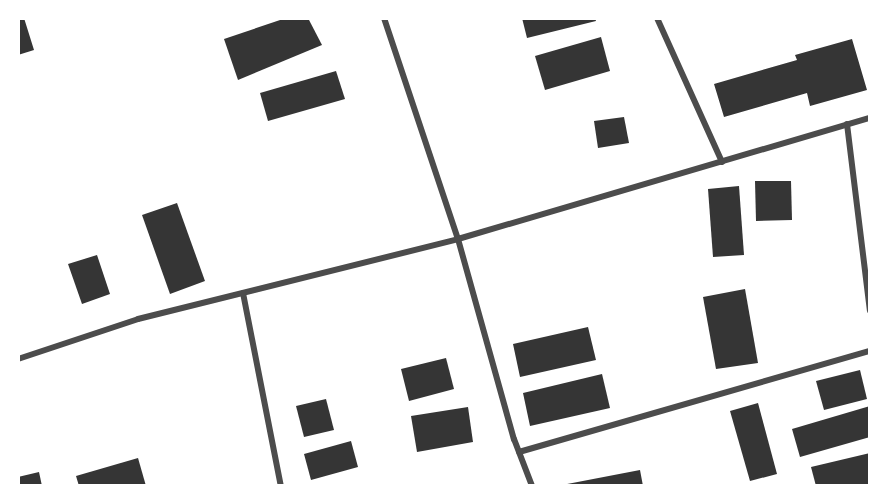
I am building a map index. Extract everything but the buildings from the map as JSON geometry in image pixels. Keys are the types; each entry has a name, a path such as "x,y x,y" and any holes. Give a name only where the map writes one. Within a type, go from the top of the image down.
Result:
{"street":[{"path":"384,18 458,238 519,452 532,486"},
{"path":"657,18 722,162"},
{"path":"18,359 138,319 458,238 870,118"},
{"path":"847,124 870,311"},
{"path":"243,293 281,486"},
{"path":"519,452 870,351"}]}
